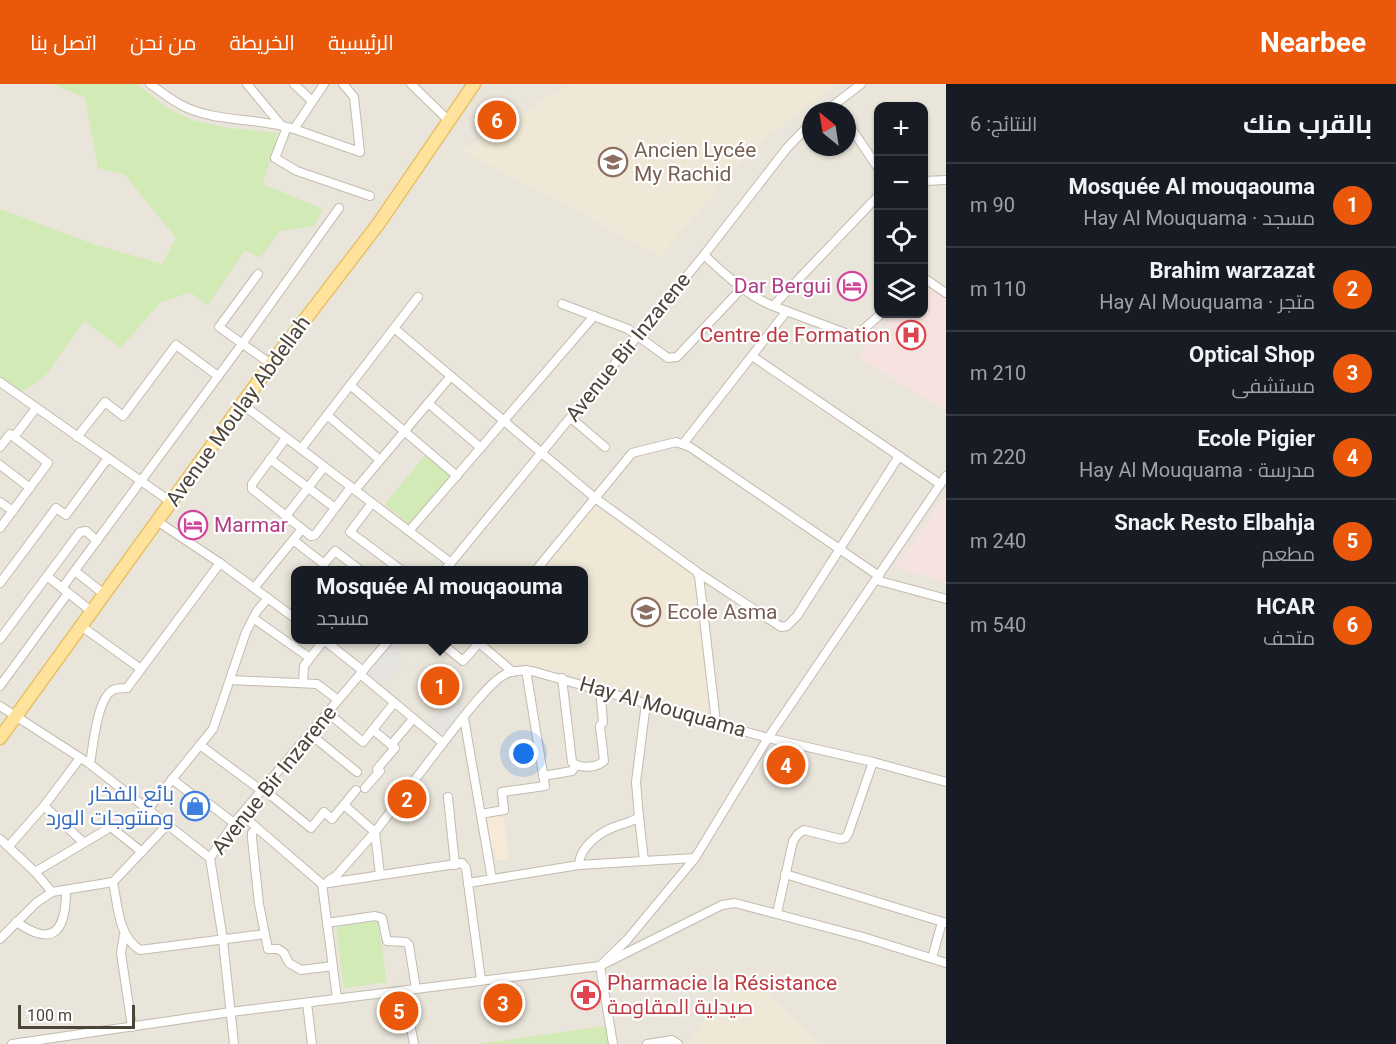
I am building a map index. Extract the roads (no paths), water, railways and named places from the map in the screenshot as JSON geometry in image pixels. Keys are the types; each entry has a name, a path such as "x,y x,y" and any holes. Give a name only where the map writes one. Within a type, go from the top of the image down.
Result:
{"main road":[{"name":"Avenue Moulay Abdellah","path":"0,738 271,364 379,222 471,86"}],"street":[{"path":"150,84 182,106 206,114 287,127 360,152 354,97 343,84"},
{"path":"247,84 287,127"},
{"path":"294,84 312,101"},
{"path":"324,84 312,101 287,127 275,158 297,171 370,196"},
{"path":"411,84 448,120"},
{"path":"842,102 861,84"},
{"name":"Avenue Bir Inzarene","path":"448,566 802,132"},
{"path":"856,135 874,161"},
{"path":"928,182 946,180"},
{"path":"773,306 874,201"},
{"path":"0,686 65,591 75,571 339,208"},
{"path":"704,255 762,302 786,312 848,334 858,334 876,318"},
{"path":"258,274 219,327 271,364"},
{"path":"928,281 946,293"},
{"path":"562,304 628,329 668,358 673,359 742,288"},
{"path":"301,449 418,297"},
{"path":"683,444 786,312"},
{"path":"409,531 594,315"},
{"path":"394,328 595,498 696,571 781,627 787,626 797,616 899,456"},
{"path":"77,437 105,402 123,416 176,345 218,376"},
{"path":"752,356 940,484"},
{"path":"286,438 252,484 252,489 310,536 315,536 335,508 380,460 451,376"},
{"path":"1,385 171,502"},
{"path":"350,385 457,476"},
{"path":"428,403 481,448"},
{"path":"242,404 451,563"},
{"path":"14,437 36,408"},
{"path":"327,415 380,460"},
{"path":"571,418 605,447"},
{"path":"0,447 10,434 48,462 0,528"},
{"path":"539,566 632,453 676,442 683,444 840,549 878,578 946,599"},
{"path":"0,583 56,508 66,515 108,458"},
{"path":"270,459 335,508"},
{"path":"1,467 30,488"},
{"path":"286,516 324,467"},
{"path":"600,966 627,940 695,858 768,738 946,476"},
{"path":"0,502 13,511"},
{"path":"372,503 350,532 396,566"},
{"path":"157,520 220,562 291,615"},
{"path":"254,588 302,529"},
{"path":"0,639 80,531 86,531 97,541"},
{"path":"293,540 324,564 335,551 355,566"},
{"path":"90,764 98,718 106,696 113,690 127,688 220,562"},
{"path":"75,571 104,594"},
{"path":"696,571 699,576 716,722"},
{"path":"47,576 92,611"},
{"path":"148,809 213,729 253,618 268,598"},
{"path":"253,618 310,658"},
{"path":"81,626 141,669"},
{"path":"303,683 303,666 321,644"},
{"path":"329,644 442,743"},
{"name":"Avenue Bir Inzarene","path":"234,1044 223,940 210,858 234,824 384,644"},
{"path":"443,644 463,661 477,644"},
{"path":"482,644 513,672"},
{"path":"481,814 504,810 502,792 545,786 526,670"},
{"name":"Hay Al Mouquama","path":"322,884 336,876 375,832 442,743 493,683 513,672 526,670 562,678 768,738 873,762 946,782"},
{"path":"562,678 572,762 581,767 600,764 604,761 600,726 603,722 600,689"},
{"path":"230,680 317,684 339,700"},
{"path":"328,712 363,742 394,703"},
{"path":"644,861 636,782 646,703"},
{"path":"0,706 90,764 210,858"},
{"path":"391,745 413,718"},
{"path":"464,718 492,879"},
{"path":"200,745 311,828 324,812 332,819 395,748 373,730"},
{"path":"310,734 357,772"},
{"path":"9,846 44,806 80,758"},
{"path":"777,913 792,841 804,831 840,840 845,838 873,762"},
{"path":"543,776 572,771 576,765"},
{"path":"172,779 234,824"},
{"path":"448,797 455,865"},
{"path":"344,805 375,832 380,874"},
{"path":"44,806 83,842"},
{"path":"242,815 322,884 337,998"},
{"path":"579,865 580,855 593,840 616,826 630,823 639,817"},
{"path":"0,939 44,896 52,892 113,882 167,825"},
{"path":"35,872 101,830 112,828 142,852"},
{"path":"257,828 252,833 252,838 259,904 268,949 278,949 284,952 289,963 301,970 333,966"},
{"path":"0,839 35,872 52,892"},
{"path":"468,883 579,865 695,858"},
{"path":"322,884 462,863 466,868 481,980"},
{"path":"785,874 944,922 932,958"},
{"path":"113,882 124,935 121,953 132,1027"},
{"path":"16,922 36,933 53,932 61,926 65,915 66,891"},
{"path":"12,1044 231,1012 600,966 722,905 735,903 777,913 946,963"},
{"path":"327,923 375,916 382,918 387,941 406,942 409,945 416,989"},
{"path":"124,935 132,945 140,950 265,934"},
{"path":"600,966 613,1044"},
{"path":"404,991 414,1044"},
{"path":"307,1003 312,1044"},
{"path":"647,1044 672,1041 678,1044"}],"place":[{"name":"HCAR","path":"497,120"},
{"name":"Ancien Lycée My Rachid","path":"613,162"},
{"name":"Dar Bergui","path":"852,286"},
{"name":"Centre de Formation","path":"911,335"},
{"name":"Marmar","path":"193,525"},
{"name":"Ecole Asma","path":"646,612"},
{"name":"Mosquée Al mouqaouma","path":"440,686"},
{"name":"Ecole Pigier","path":"786,765"},
{"name":"Brahim warzazat","path":"407,799"},
{"name":"بائع الفخار ومنتوجات الورد","path":"195,806"},
{"name":"Pharmacie la Résistance صيدلية المقاومة","path":"586,995"},
{"name":"Optical Shop","path":"503,1003"},
{"name":"Snack Resto Elbahja","path":"399,1011"}]}
